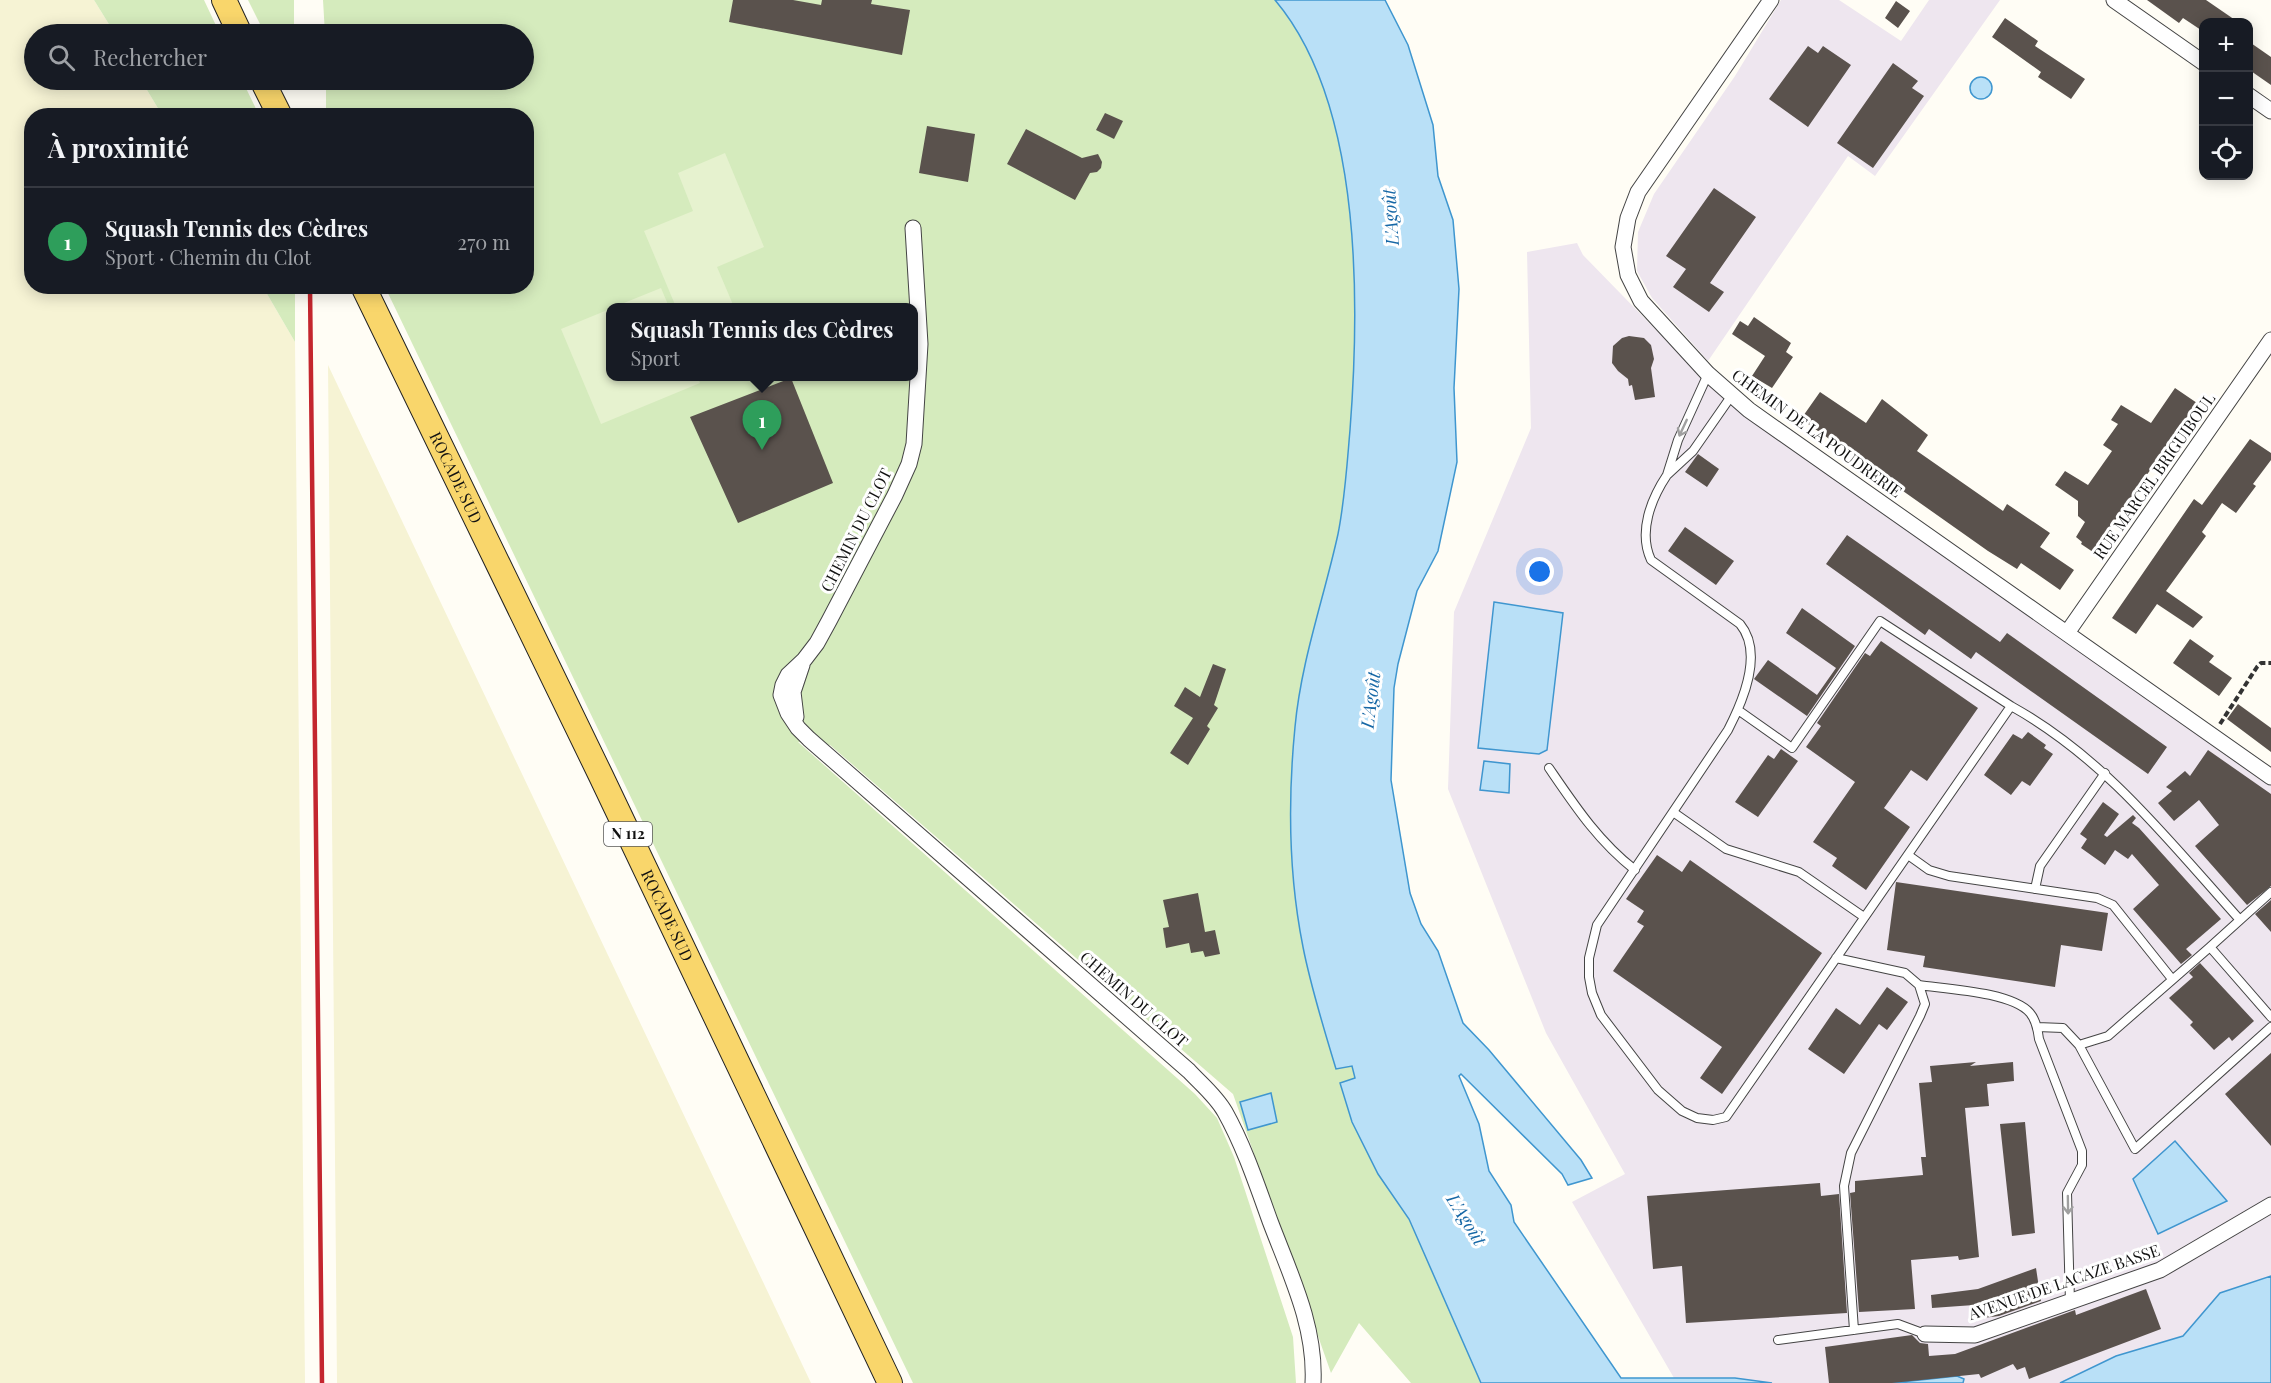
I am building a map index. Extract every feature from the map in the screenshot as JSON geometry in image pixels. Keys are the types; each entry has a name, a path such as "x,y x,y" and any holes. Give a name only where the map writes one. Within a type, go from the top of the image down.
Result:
{"main road":[{"path":"224,0 235,24"},
{"path":"267,90 276,108"},
{"name":"ROCADE SUD","path":"367,294 596,765 890,1383"}],"street":[{"name":"CHEMIN DE LA POUDRERIE","path":"1771,0 1638,192 1623,247 1628,275 1641,301 1708,374 1749,410 2271,777"},
{"path":"2114,0 2199,60"},
{"path":"2253,98 2271,111"},
{"name":"CHEMIN DU CLOT","path":"913,228 918,303"},
{"name":"CHEMIN DU CLOT","path":"918,311 920,344 918,380"},
{"name":"RUE MARCEL BRIGUIBOUL","path":"2067,633 2271,340"},
{"name":"CHEMIN DU CLOT","path":"918,381 915,434 909,464 829,621 804,660 793,692 798,728 1189,1071 1219,1103 1237,1137 1260,1193 1302,1309 1312,1341 1313,1383"},
{"name":"AVENUE DE LACAZE BASSE","path":"1926,1334 1975,1335 2160,1270 2271,1205"}],"lane":[{"path":"1708,374 1678,440 1667,475 1657,491 1645,528 1646,548 1651,560 1740,624 1748,634 1752,650 1748,675 1738,710 1711,757 1597,925 1589,958 1592,993 1601,1015 1658,1090 1682,1111 1696,1118 1713,1120 1726,1117 2011,706"},
{"path":"1667,475 1693,451 1732,395"},
{"path":"1738,710 1792,748 1880,621 2067,743 2105,773 2124,791 2240,920"},
{"path":"1549,768 1577,809 1611,851 1635,870"},
{"path":"2036,889 2040,866 2105,773"},
{"path":"1674,812 1726,849 1799,872 1864,918"},
{"path":"1908,855 1929,870 1950,876 2097,898 2114,905 2172,979"},
{"path":"2079,1045 2108,1036 2271,892"},
{"path":"2210,947 2271,1017"},
{"path":"1836,958 1905,973 1919,985 2005,998 2029,1013 2037,1027 2039,1039 2082,1151 2082,1165 2067,1193 2070,1302"},
{"path":"1854,1330 1844,1186 1851,1153 1920,1016 1924,1004 1919,985"},
{"path":"2037,1027 2063,1028 2079,1045 2135,1149 2271,1027"},
{"path":"1778,1340 1898,1324 1926,1334"}],"path":[{"path":"2212,736 2257,667 2261,663 2271,663"}],"shaded area":[{"path":"0,0 94,0 109,24 24,24 24,90 147,90 158,108 24,108 24,294 267,294 295,342 305,1383 0,1383"},
{"path":"1781,0 1839,0 1901,41 1929,0 2000,0 1875,176 1848,156 1708,361 1652,298 1637,271 1638,232 1654,194 1735,76"},
{"path":"1577,243 1583,255 1699,374 2271,776 2271,1276 2220,1293 2183,1336 2116,1356 2060,1383 1772,1383 1735,1378 1674,1378 1572,1202 1625,1174 1546,1033 1448,789 1454,612 1531,428 1527,252"},
{"path":"328,365 811,1383 337,1383"}],"green space":[{"path":"94,0 204,0 215,24 109,24"},
{"path":"248,0 294,0 294,24 260,24"},
{"path":"323,0 1275,0 1304,43 1325,92 1340,147 1349,205 1354,264 1353,379 1344,494 1333,557 1302,678 1295,727 1291,781 1291,837 1298,920 1310,977 1336,1069 1352,1066 1356,1078 1340,1083 1378,1173 1409,1219 1481,1383 1411,1383 1359,1323 1331,1373 1233,1094 830,745 798,742 1195,1094 1217,1118 1234,1157 1293,1337 1296,1383 913,1383 388,294 534,294 534,108 326,108 326,90 534,90 534,24 324,24"},
{"path":"147,90 247,90 256,108 158,108"},
{"path":"725,153 764,247 717,267 732,303 674,303 644,231 693,211 678,173"},
{"path":"661,288 667,303 624,303"},
{"path":"267,294 295,294 295,342"},
{"path":"606,311 606,381 699,381 700,383 601,424 561,329"}],"water":[{"name":"L'Agoût","path":"1275,0 1385,0 1408,45 1433,125 1438,176 1453,220 1459,289 1454,388 1457,462 1438,551 1417,591 1398,664 1394,688 1391,780 1410,893 1421,924 1438,951 1463,1023 1489,1050 1581,1160 1592,1178 1568,1185 1562,1174 1461,1074 1459,1076 1479,1124 1489,1171 1511,1205 1514,1222 1621,1378 1735,1378 1772,1383 1481,1383 1409,1219 1378,1174 1352,1122 1340,1083 1355,1078 1352,1066 1336,1069 1303,947 1292,865 1291,809 1295,727 1302,678 1338,534 1344,495 1353,379 1354,264 1349,205 1340,147 1325,92 1304,43"},
{"path":"1981,77 1989,80 1992,88 1989,96 1981,99 1973,96 1970,88 1973,80"},
{"path":"1494,602 1563,613 1547,750 1539,754 1478,748"},
{"path":"1484,761 1510,764 1509,793 1480,790"},
{"path":"1271,1093 1277,1122 1248,1130 1240,1102"},
{"path":"2175,1141 2227,1201 2158,1234 2133,1179"},
{"path":"2271,1276 2271,1383 2060,1383 2116,1356 2183,1336 2220,1293"},
{"path":"1957,1376 1964,1379 1963,1383 1892,1383"}],"building":[{"path":"733,0 793,0 821,5 822,0 872,0 871,4 910,10 902,55 729,22"},
{"path":"2147,0 2206,0 2232,18 2199,18 2199,29 2183,18 2179,23"},
{"path":"1896,1 1910,11 1898,28 1885,18"},
{"path":"2005,18 2038,41 2035,46 2085,79 2071,99 2038,77 2041,72 1992,37"},
{"path":"2253,44 2271,57 2271,85 2253,72"},
{"path":"1808,46 1818,53 1823,46 1851,65 1808,127 1769,99"},
{"path":"1893,63 1918,81 1912,88 1924,96 1873,168 1837,143"},
{"path":"1105,113 1123,121 1114,139 1096,130"},
{"path":"927,126 975,134 968,182 919,173"},
{"path":"1026,129 1082,158 1098,154 1102,162 1101,168 1097,172 1090,173 1075,200 1007,164"},
{"path":"1714,188 1756,217 1710,283 1724,292 1709,312 1673,287 1686,269 1666,256"},
{"path":"1754,317 1791,343 1786,352 1793,357 1772,388 1752,376 1765,356 1732,334 1740,321 1748,326"},
{"path":"1629,336 1644,338 1651,345 1654,359 1651,368 1655,397 1635,400 1632,385 1629,386 1628,379 1612,363 1613,346 1622,338"},
{"path":"783,381 792,381 833,483 738,523 690,417"},
{"path":"2175,388 2197,403 2093,552 2081,544 2082,542 2076,537 2085,522 2078,516 2078,501 2055,485 2065,471 2088,485 2112,451 2103,445 2118,424 2111,420 2121,405 2151,423"},
{"path":"1820,392 1866,423 1882,399 1928,435 1917,451 2003,511 2007,504 2050,533 2040,547 2074,570 2060,590 2021,563 2017,569 1988,551 1801,419"},
{"path":"2250,439 2271,453 2271,460 2253,484 2256,486 2236,513 2222,503 2202,532 2206,536 2166,591 2203,617 2193,628 2157,604 2136,634 2112,618 2194,499 2202,505"},
{"path":"1698,454 1719,469 1707,487 1685,472"},
{"path":"1685,527 1734,561 1716,585 1668,551"},
{"path":"1847,535 2000,642 2007,633 2167,747 2148,774 1976,652 1971,659 1929,629 1925,635 1826,564"},
{"path":"1802,608 1855,646 1807,716 1754,679 1768,660 1817,695 1836,668 1786,633"},
{"path":"2190,639 2214,656 2209,662 2232,678 2219,696 2173,663"},
{"path":"1881,641 1978,708 1927,781 1911,770 1884,808 1910,827 1866,890 1832,866 1837,858 1813,842 1855,782 1806,747 1821,726 1817,723 1865,653 1870,656"},
{"path":"1213,664 1226,669 1214,705 1218,708 1207,726 1210,729 1188,765 1170,753 1193,718 1174,706 1185,687 1200,697"},
{"path":"2238,704 2271,728 2271,752 2227,719"},
{"path":"2028,732 2046,745 2044,748 2053,754 2030,786 2022,781 2011,795 1984,775 2013,734 2022,739"},
{"path":"1781,749 1798,761 1758,817 1735,802 1768,755 1774,759"},
{"path":"2208,750 2271,794 2271,886 2247,905 2195,846 2219,825 2199,800 2174,821 2158,803 2172,791 2166,787 2185,771 2190,776"},
{"path":"2103,802 2119,814 2104,835 2107,837 2133,815 2136,818 2132,823 2221,919 2186,949 2192,955 2181,964 2133,909 2159,885 2132,854 2128,859 2115,850 2105,865 2081,848 2087,839 2080,834"},
{"path":"1657,855 1682,872 1690,860 1822,953 1722,1094 1700,1078 1722,1047 1613,971 1644,926 1637,922 1644,911 1626,899"},
{"path":"1896,882 2108,913 2102,951 2061,945 2055,987 1923,967 1925,956 1887,950"},
{"path":"1198,893 1205,932 1215,930 1220,954 1205,957 1203,951 1191,953 1189,943 1166,948 1163,928 1169,927 1163,900"},
{"path":"2271,900 2271,932 2255,914"},
{"path":"2200,963 2254,1021 2232,1041 2229,1037 2214,1050 2190,1025 2193,1022 2169,998 2193,977 2189,973"},
{"path":"1887,987 1908,1002 1887,1030 1879,1024 1844,1074 1808,1049 1836,1008 1860,1025"},
{"path":"2271,1053 2271,1146 2225,1094"},
{"path":"1976,1062 1970,1066 2013,1062 2014,1081 1987,1084 1989,1106 1965,1108 1979,1257 1959,1260 1958,1256 1911,1260 1915,1309 1859,1312 1850,1193 1855,1192 1855,1181 1923,1175 1921,1157 1926,1157 1919,1083 1932,1082 1930,1066"},
{"path":"2025,1122 2035,1233 2012,1236 2000,1124"},
{"path":"1820,1183 1821,1196 1839,1194 1847,1313 1686,1323 1682,1266 1653,1269 1647,1196"},
{"path":"2036,1268 2041,1301 1999,1316 1975,1319 1974,1305 1932,1308 1931,1295 1978,1289"},
{"path":"2146,1289 2161,1329 2029,1379 2025,1367 2017,1370 2013,1364 1981,1378 1979,1374 1892,1383 1829,1383 1825,1347 1912,1335 1920,1343 1928,1344 1929,1356 1955,1354 2075,1310 2076,1315"}],"railway":[{"path":"310,294 322,1383"}],"place":[{"name":"Squash Tennis des Cèdres","path":"762,450"}]}
